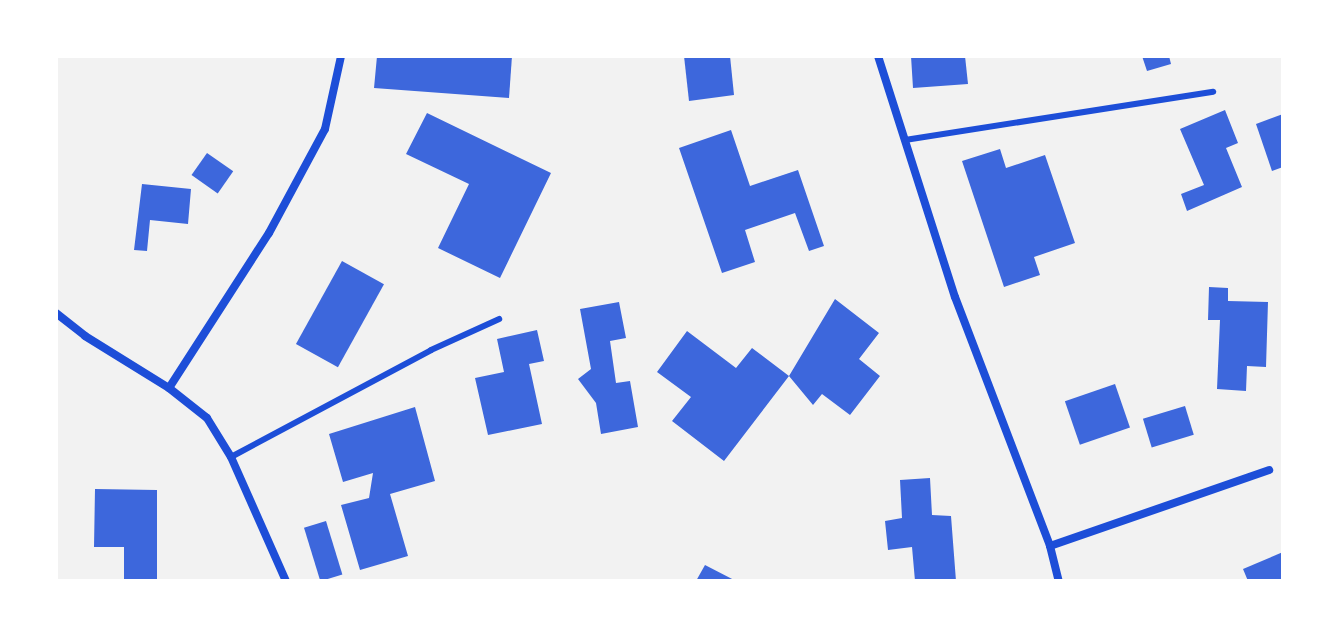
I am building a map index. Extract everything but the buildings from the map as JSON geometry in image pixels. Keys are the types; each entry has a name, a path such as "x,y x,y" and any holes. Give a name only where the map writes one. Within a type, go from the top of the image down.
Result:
{"street":[{"path":"169,388 269,233 325,129 341,56"},
{"path":"878,56 955,297 1050,546 1059,581"},
{"path":"56,313 85,336 169,388 207,418 231,457 286,581"},
{"path":"1050,546 1269,470"}],"lane":[{"path":"905,140 1213,92"},
{"path":"231,457 431,350 499,319"}]}
